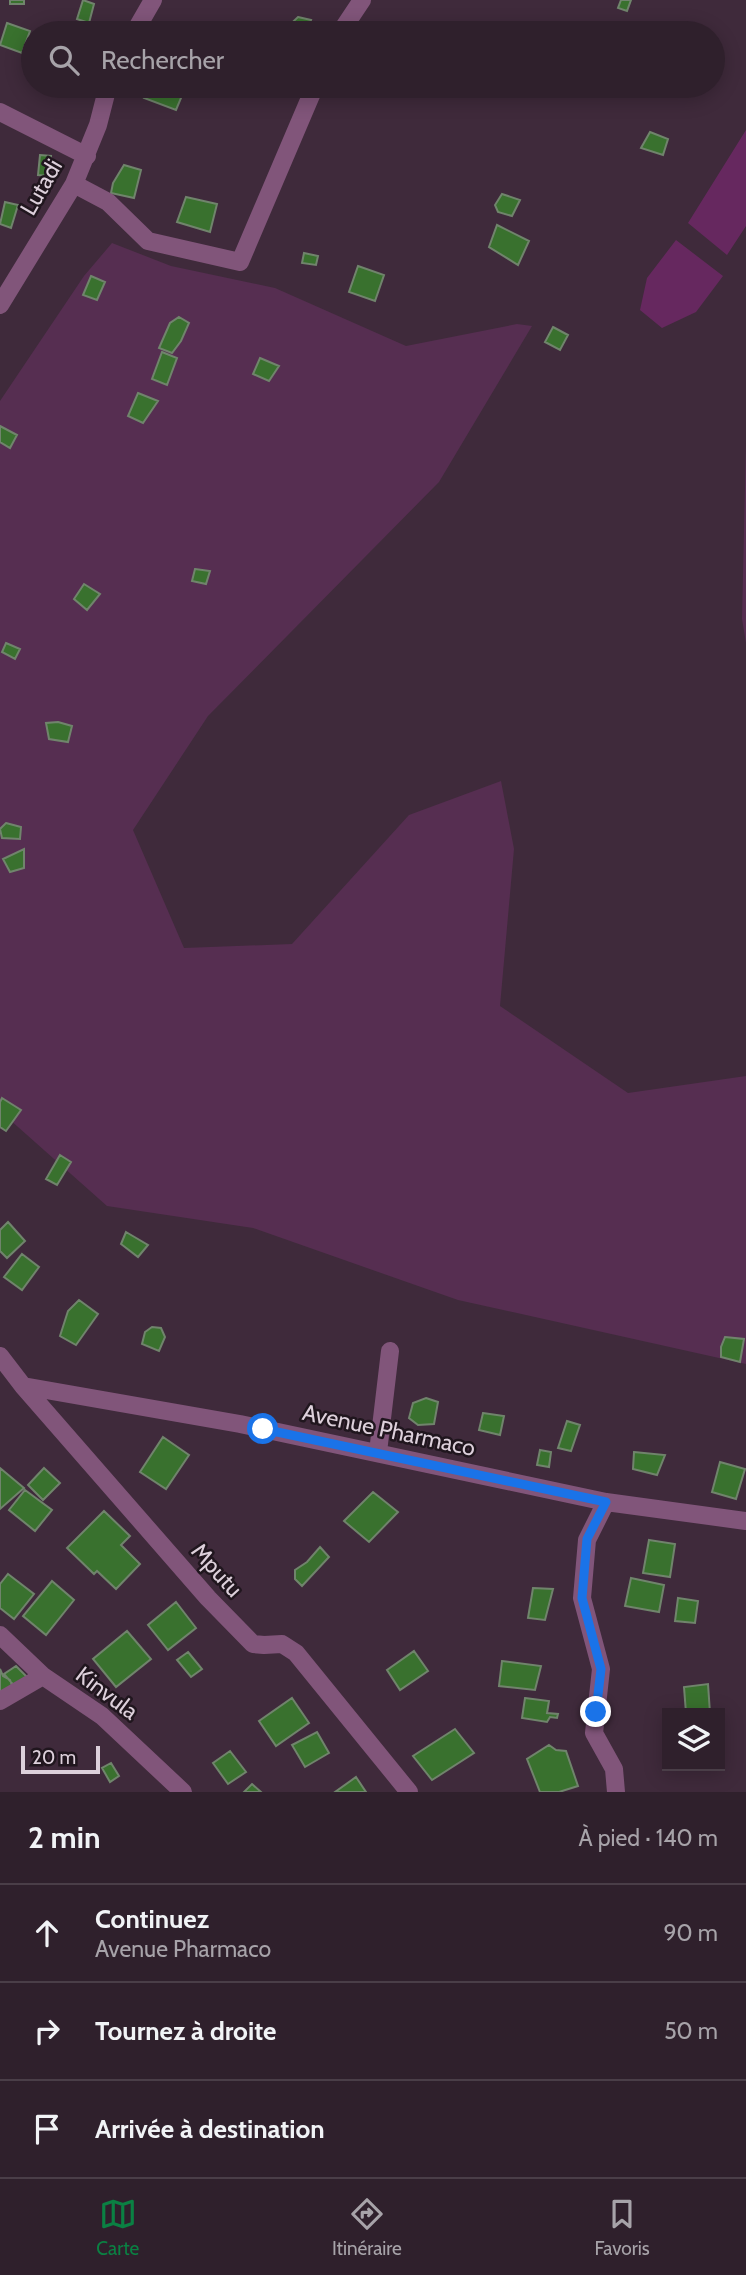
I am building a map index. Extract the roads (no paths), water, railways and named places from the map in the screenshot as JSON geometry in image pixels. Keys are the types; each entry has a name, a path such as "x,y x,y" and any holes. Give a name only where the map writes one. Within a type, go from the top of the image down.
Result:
{"street":[{"path":"141,21 153,0"},
{"path":"348,21 362,0"},
{"name":"Lutadi","path":"0,305 74,184 98,125 105,98"},
{"path":"74,184 107,202 148,241 240,262 310,98"},
{"path":"0,112 86,156"},
{"path":"378,1452 390,1351"},
{"name":"Mputu","path":"0,1356 23,1386 208,1598 248,1640 264,1646 282,1644 296,1653 409,1792"},
{"name":"Avenue Pharmaco","path":"23,1386 240,1424 606,1502 746,1521"},
{"path":"606,1502 587,1539 582,1598 601,1669 594,1732 614,1769 616,1792"},
{"name":"Kinvula","path":"0,1635 43,1676 102,1716 173,1789"},
{"path":"0,1702 43,1676"}]}
